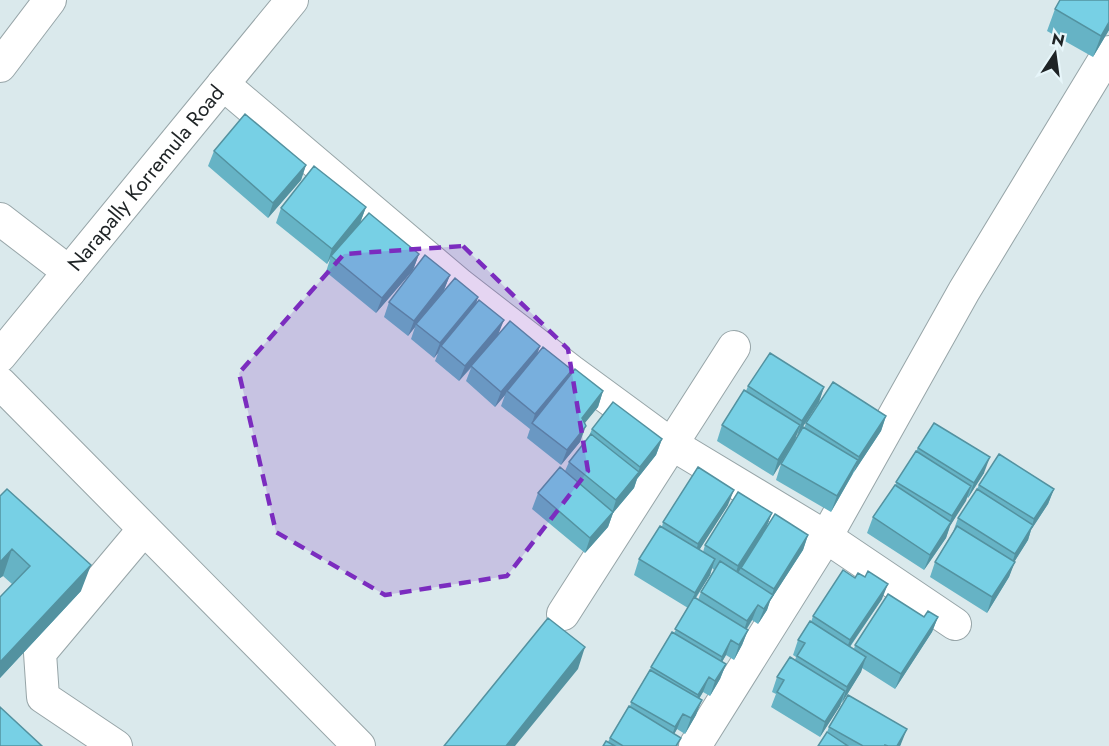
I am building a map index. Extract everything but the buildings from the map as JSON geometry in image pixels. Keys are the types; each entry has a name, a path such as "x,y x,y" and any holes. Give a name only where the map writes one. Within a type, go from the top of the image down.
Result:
{"street":[{"path":"0,66 50,0"},
{"name":"Narapally Korremula Road","path":"0,356 292,0"},
{"path":"695,746 825,537 964,291 1109,52"},
{"path":"223,84 460,285 571,371 673,445 825,537 955,624"},
{"path":"0,219 69,272"},
{"path":"563,614 734,347"},
{"path":"0,383 359,746"},
{"path":"116,746 43,697 40,653 144,529"}],"highlighted area":[{"path":"463,246 568,349 588,471 507,576 385,595 276,532 239,373 344,254"}]}
